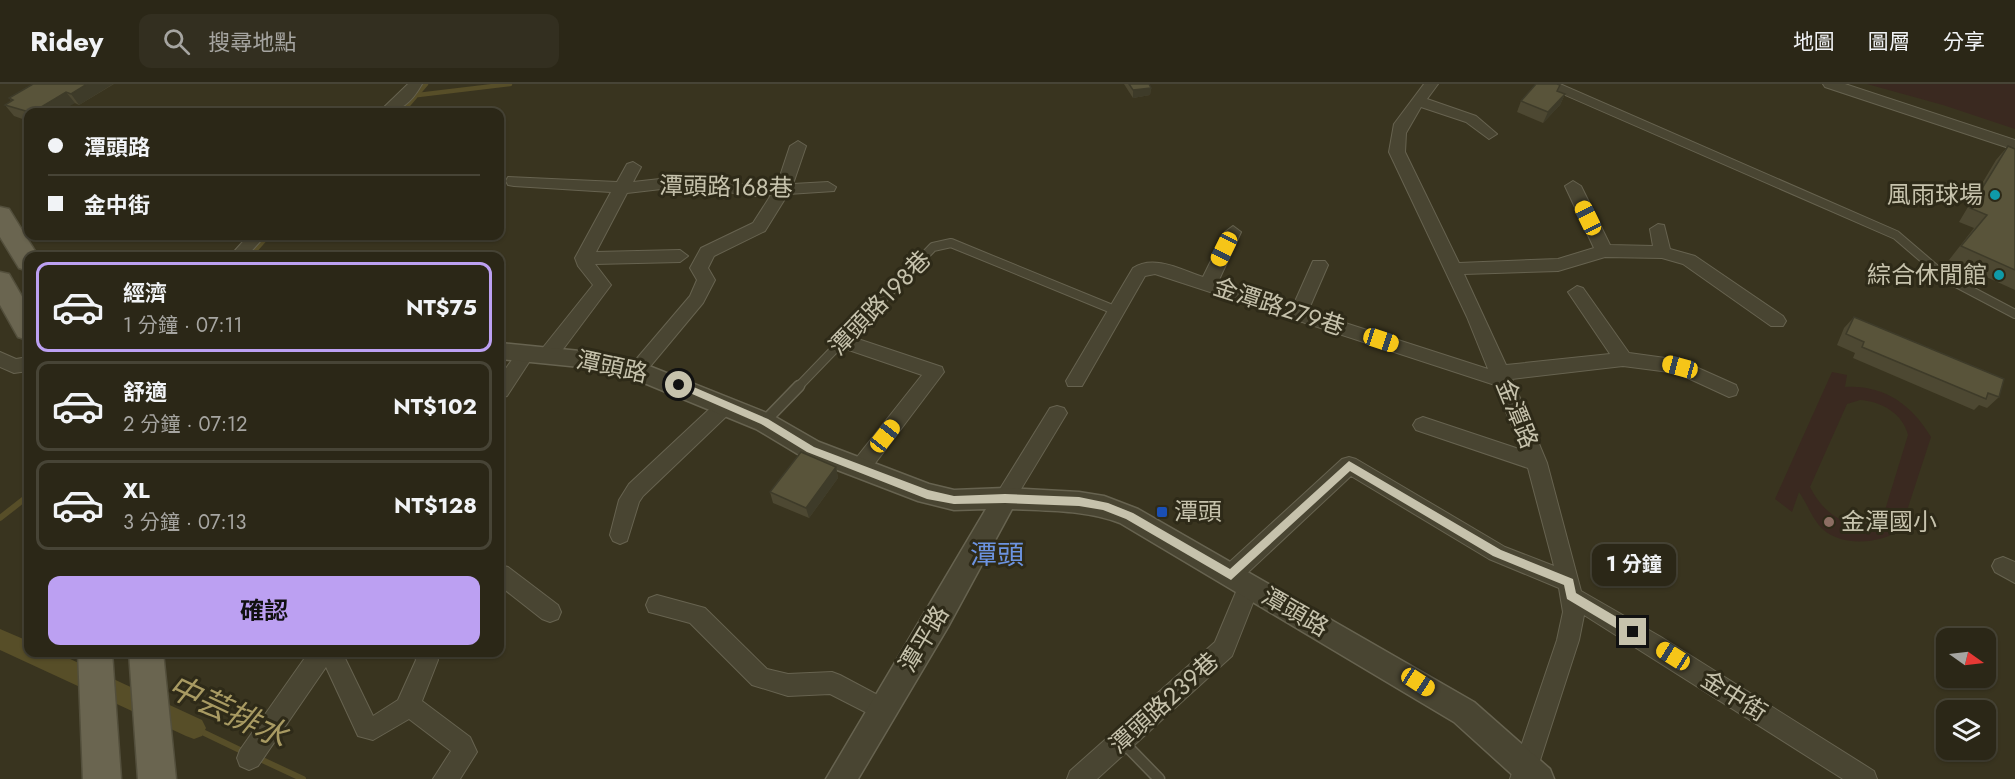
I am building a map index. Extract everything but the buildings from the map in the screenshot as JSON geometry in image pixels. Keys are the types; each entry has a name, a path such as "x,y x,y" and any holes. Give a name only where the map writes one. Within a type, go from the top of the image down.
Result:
{"main road":[{"path":"0,215 24,255"},
{"path":"0,280 24,323"},
{"path":"95,657 102,779"},
{"path":"146,657 157,779"}],"street":[{"path":"391,108 409,94 415,84"},
{"name":"金潭路","path":"1431,84 1398,129 1395,140 1397,152 1502,377 1537,463 1574,612 1529,774"},
{"path":"1830,84 2015,145"},
{"path":"1419,101 1472,119 1489,134"},
{"path":"636,370 697,299 706,280 699,268 707,252 759,227 783,189 798,146"},
{"name":"潭頭路168巷","path":"584,258 624,188 633,167"},
{"name":"潭頭路168巷","path":"514,181 624,188 687,182 755,191 828,187"},
{"path":"1573,186 1604,251"},
{"path":"1658,229 1662,252"},
{"path":"1208,284 1233,232"},
{"path":"242,252 253,240"},
{"path":"1453,269 1558,265 1604,251 1662,252 1689,260 1777,321"},
{"path":"504,387 602,285 584,262 584,258 680,256"},
{"path":"1298,314 1319,265"},
{"name":"金潭路279巷","path":"1117,311 1139,272 1145,268 1156,268 1502,377"},
{"path":"1577,292 1623,359"},
{"path":"1075,381 1117,311"},
{"path":"843,340 934,372 860,468"},
{"name":"潭頭路","path":"504,351 537,354 636,370 764,422 810,449 927,494 954,500 1005,498 1079,502 1104,506 1129,516 1418,682 1464,712 1529,774"},
{"path":"0,359 14,366 24,365"},
{"path":"1502,377 1623,359 1680,367 1729,390"},
{"path":"620,535 629,500 636,490 726,405"},
{"path":"1005,498 1056,413"},
{"path":"1423,425 1537,463"},
{"name":"金中街","path":"1240,580 1349,465 1497,553 1570,589 1865,779"},
{"name":"潭平路","path":"841,779 881,709 938,618 1005,498"},
{"path":"504,578 550,612"},
{"name":"潭頭路239巷","path":"1080,779 1224,649 1240,580"},
{"path":"657,605 697,615 760,678 788,685 832,683 881,709"},
{"path":"249,758 320,657"},
{"path":"332,657 366,728 373,729 410,706"},
{"path":"410,706 410,698 427,660 426,657"},
{"path":"410,706 462,745 465,752 445,779"}],"lane":[{"path":"1550,84 1896,235 1945,277 2015,314"},
{"name":"潭頭路198巷","path":"764,422 933,247 951,243 1117,311"},
{"path":"1122,741 1159,779"}],"shaded area":[{"path":"1867,84 2015,84 2015,129 1943,105"},
{"path":"1832,372 1847,375 1845,387 1872,389 1895,399 1915,415 1931,437 1901,529 1882,538 1858,542 1836,537 1826,532 1818,524 1799,492 1792,512 1775,499","holes":["1860,400 1883,406 1896,415 1908,435 1882,520 1870,523 1849,523 1830,513 1810,487 1847,404"]}],"waterway":[{"path":"405,108 426,84"},
{"path":"418,95 510,84"},
{"path":"254,252 264,240"},
{"path":"0,518 24,499"},
{"name":"中芸排水","path":"0,639 24,650"},
{"name":"中芸排水","path":"41,657 194,728"},
{"name":"中芸排水","path":"194,728 244,752"},
{"name":"中芸排水","path":"258,758 303,779"}],"place":[{"name":"風雨球場","path":"1995,195"},
{"name":"綜合休閒館","path":"1999,275"},
{"name":"潭頭","path":"1162,512"},
{"name":"金潭國小","path":"1829,522"}],"district":[{"name":"潭頭","path":"997,555"}],"route":[{"path":"679,385 764,422 810,449 927,494 954,500 1005,498 1079,502 1104,506 1129,516 1231,575 1349,465 1497,553 1569,582 1571,596 1633,632"}]}
